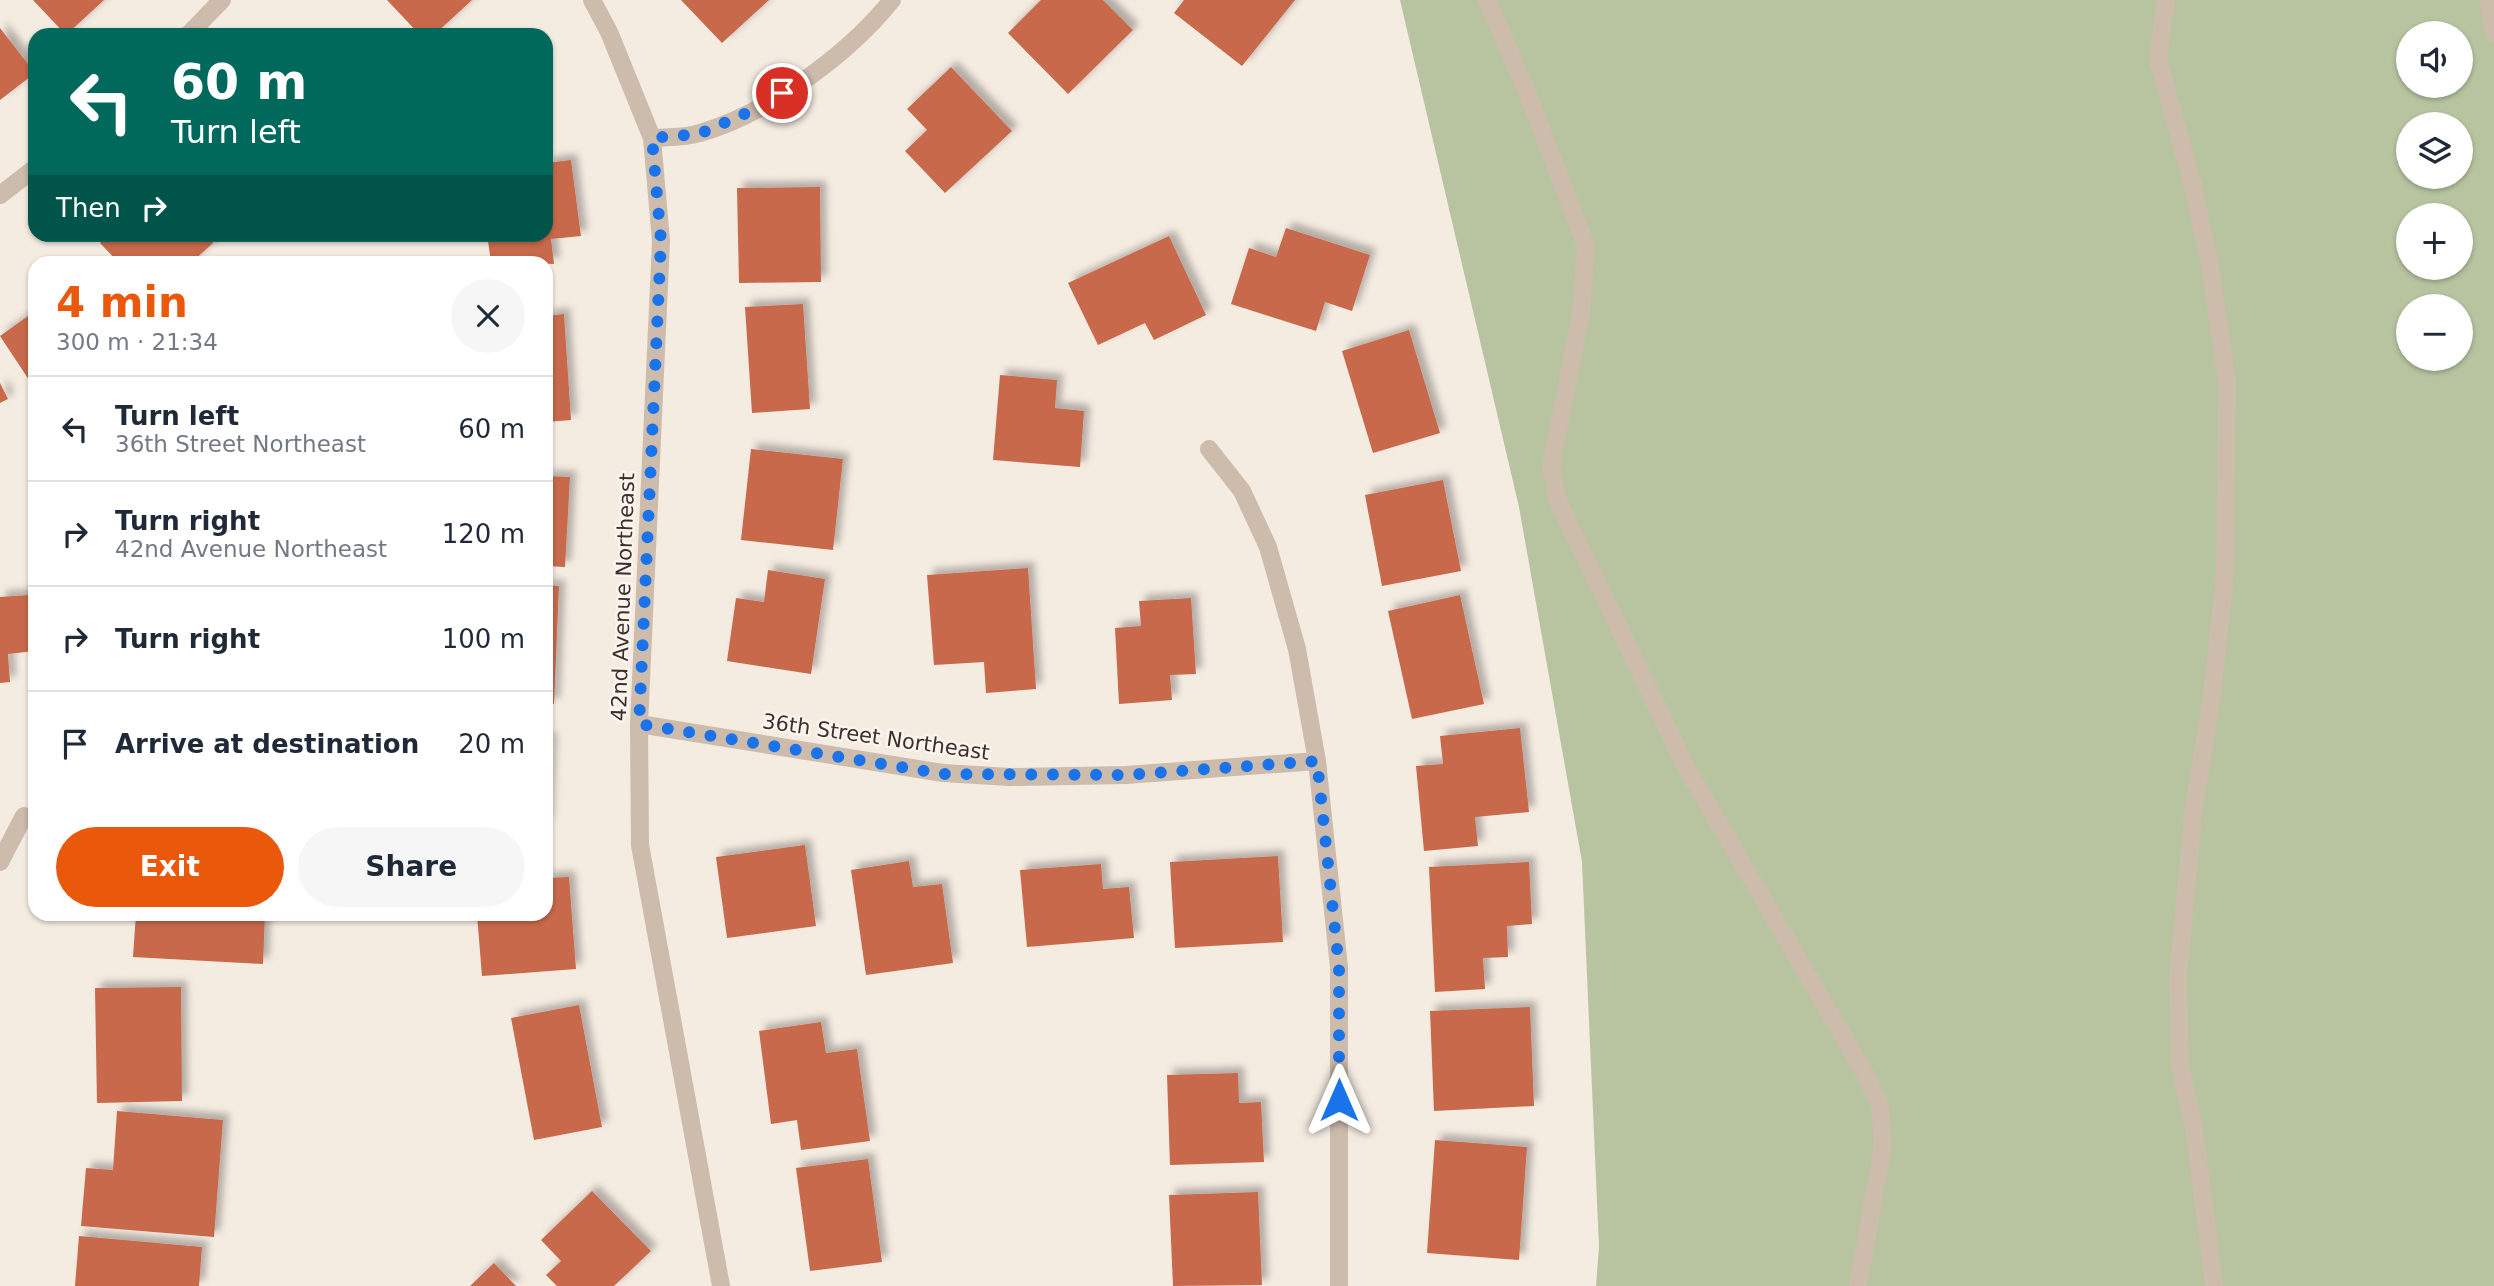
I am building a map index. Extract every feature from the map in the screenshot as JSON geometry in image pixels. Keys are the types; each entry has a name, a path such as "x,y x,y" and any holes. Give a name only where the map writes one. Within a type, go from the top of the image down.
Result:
{"street":[{"path":"195,28 222,0"},
{"name":"42nd Avenue Northeast","path":"592,0 609,32 652,138 661,241 639,724 640,845 721,1286"},
{"path":"652,138 699,134 758,108 815,72 892,0"},
{"path":"1487,0 1527,92 1586,246 1581,313 1551,466 1557,499 1686,767 1863,1070 1880,1105 1884,1145 1858,1286"},
{"path":"2166,0 2158,58 2194,190 2210,266 2227,381 2229,465 2225,576 2212,695 2193,814 2178,977 2180,1066 2194,1128 2214,1286"},
{"path":"2488,0 2494,33"},
{"path":"0,195 28,173"},
{"path":"1209,449 1241,491 1268,547 1297,649 1317,761 1339,967 1339,1286"},
{"name":"36th Street Northeast","path":"639,724 943,774 1126,775 1317,761"},
{"path":"0,862 24,816"}],"green space":[{"path":"1400,0 2494,0 2494,1286 1596,1286 1599,1247 1582,862 1519,507"}],"building":[{"path":"33,0 104,0 74,28 59,28"},
{"path":"387,0 472,0 442,28 413,28"},
{"path":"681,0 769,0 722,43"},
{"path":"1041,0 1103,0 1133,30 1068,94 1008,33"},
{"path":"1184,0 1295,0 1242,66 1174,13"},
{"path":"0,28 28,64 28,78 0,100"},
{"path":"951,67 1012,131 945,193 905,151 927,130 907,109"},
{"path":"571,160 581,236 553,239 553,162"},
{"path":"820,187 821,282 739,283 737,188"},
{"path":"1286,228 1370,255 1352,311 1325,302 1316,331 1231,304 1249,248 1276,257"},
{"path":"1169,236 1206,315 1154,340 1145,323 1098,345 1068,283"},
{"path":"488,242 551,242 554,264 553,256 490,256"},
{"path":"100,243 213,243 199,256 112,256"},
{"path":"803,304 810,409 752,413 745,307"},
{"path":"564,314 571,420 553,421 553,315"},
{"path":"28,316 28,378 0,336"},
{"path":"1409,330 1440,433 1373,453 1342,351"},
{"path":"1000,375 1057,380 1055,408 1084,411 1080,467 993,460"},
{"path":"0,383 8,399 0,403"},
{"path":"751,449 843,459 833,550 741,540"},
{"path":"553,476 570,477 565,567 553,566"},
{"path":"1443,480 1461,571 1382,586 1365,495"},
{"path":"1028,568 1036,689 986,693 984,662 934,665 927,575"},
{"path":"768,570 825,579 811,674 727,661 736,598 764,602"},
{"path":"553,586 559,586 553,704"},
{"path":"28,595 28,652 8,654 10,682 0,683 0,597"},
{"path":"1460,595 1484,704 1412,719 1388,611"},
{"path":"1191,598 1196,674 1170,675 1172,700 1119,704 1115,628 1141,626 1139,601"},
{"path":"1520,728 1529,812 1475,817 1478,846 1424,851 1416,766 1443,764 1440,736"},
{"path":"805,845 816,926 727,938 716,857"},
{"path":"1278,856 1283,942 1175,948 1170,862"},
{"path":"909,861 913,887 942,884 953,963 866,975 851,870"},
{"path":"1529,862 1532,924 1507,926 1508,957 1483,958 1485,989 1435,992 1429,867"},
{"path":"1101,864 1103,889 1129,887 1134,938 1027,947 1020,870"},
{"path":"569,877 576,969 482,976 478,921 553,921 553,878"},
{"path":"136,921 265,921 263,964 133,957"},
{"path":"181,987 182,1101 97,1103 95,988"},
{"path":"579,1005 602,1127 534,1140 511,1018"},
{"path":"1530,1007 1534,1106 1434,1111 1430,1011"},
{"path":"821,1022 826,1053 857,1049 870,1141 801,1150 797,1120 771,1124 759,1031"},
{"path":"1238,1073 1239,1103 1261,1102 1264,1162 1170,1165 1167,1075"},
{"path":"117,1111 223,1120 214,1237 81,1226 86,1168 113,1170"},
{"path":"1435,1140 1527,1147 1519,1260 1427,1253"},
{"path":"868,1159 882,1262 810,1271 796,1168"},
{"path":"592,1191 651,1251 614,1286 557,1286 546,1275 561,1261 541,1240"},
{"path":"1258,1192 1262,1285 1173,1286 1169,1195"},
{"path":"79,1236 202,1247 199,1286 75,1286"},
{"path":"494,1263 516,1286 470,1286"}],"route":[{"path":"782,93 758,108 699,134 652,138 661,241 639,724 676,733 943,774 1010,777 1126,775 1317,761 1330,861 1339,967 1339,1100"}]}
